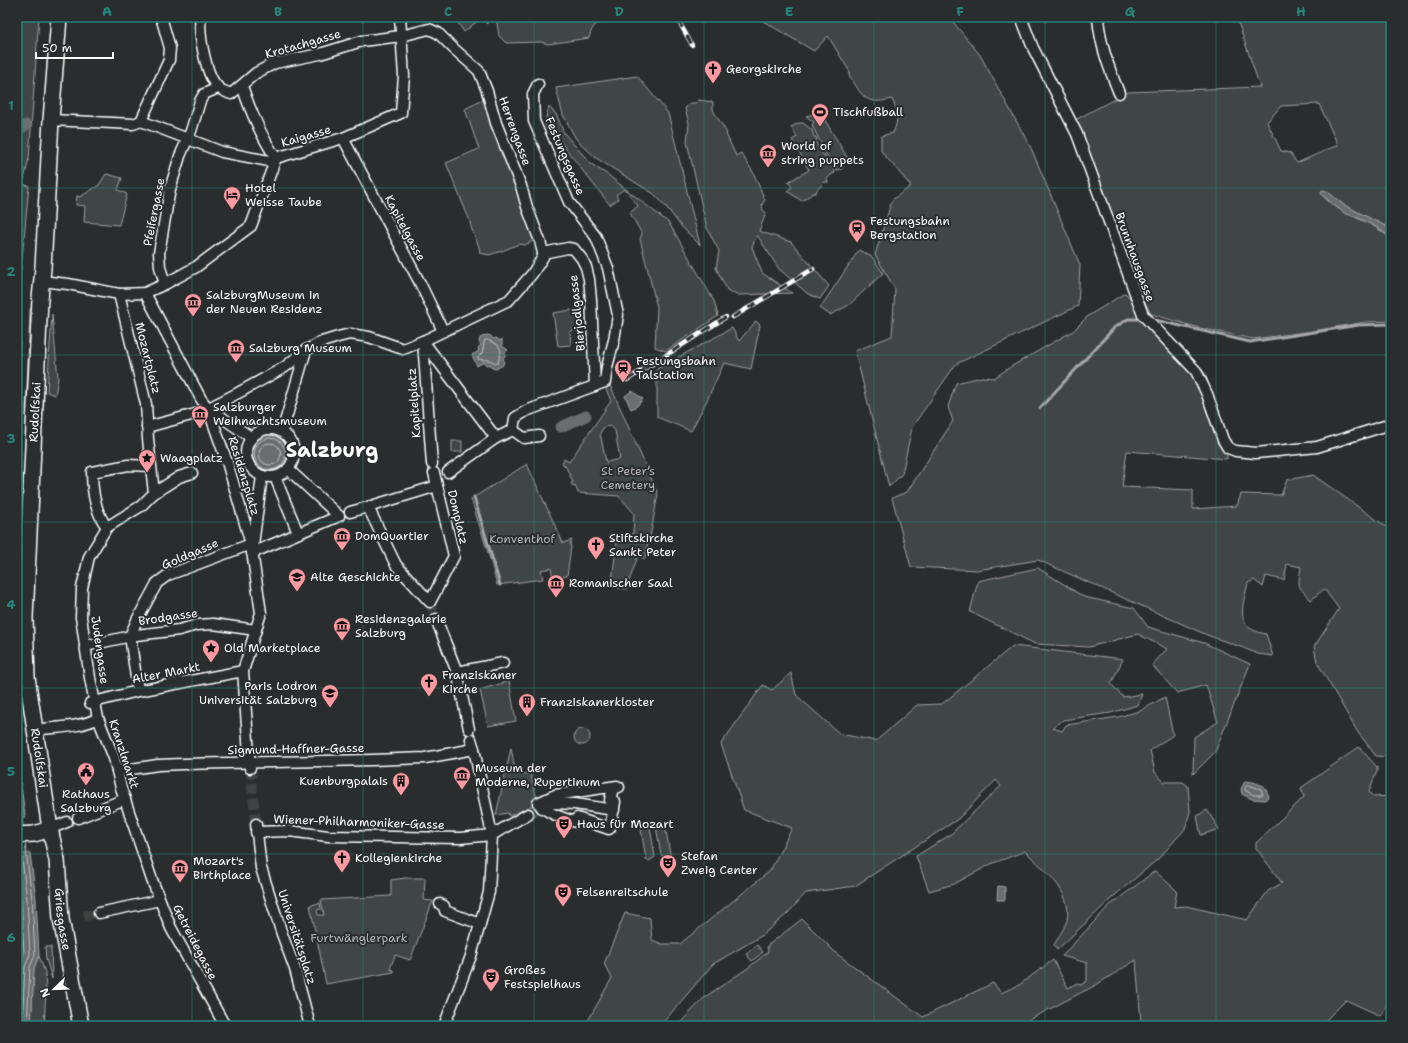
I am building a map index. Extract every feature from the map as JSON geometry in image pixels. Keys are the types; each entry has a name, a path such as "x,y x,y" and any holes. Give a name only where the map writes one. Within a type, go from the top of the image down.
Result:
{"main road":[{"name":"Rudolfskai","path":"50,829 27,677 25,618 41,281 59,17"},
{"path":"17,835 34,834 50,829"},
{"name":"Griesgasse","path":"50,829 56,853 61,919 81,1026"}],"street":[{"path":"141,121 169,60 170,48 161,17"},
{"path":"201,17 200,24 203,56 218,88 231,94 242,86 250,108 275,160"},
{"name":"Kaigasse","path":"162,285 196,267 251,226 275,160 343,138 401,113 404,76 400,17"},
{"name":"Brunnhausgasse","path":"1021,17 1033,48 1077,134 1143,315 1196,371 1207,394 1223,440 1228,448 1236,451 1256,453 1317,447 1391,424"},
{"path":"1098,17 1100,38 1104,56 1119,93"},
{"name":"Herrengasse","path":"401,36 429,29 438,32 453,48 479,71 487,91 496,123 521,186 526,207 540,241 543,253"},
{"name":"Krotachgasse","path":"242,86 256,73 275,64 320,54 362,41 401,36"},
{"name":"Festungsgasse","path":"513,430 515,418 526,411 605,382 618,315 608,268 596,237 569,202 534,121 533,94 538,84"},
{"name":"Pfeifergasse","path":"162,285 160,253 170,189 200,101 204,94 218,88"},
{"path":"51,120 133,124 141,121 187,140 222,152 275,160"},
{"name":"Kapitelgasse","path":"343,138 420,283 443,331"},
{"name":"Bierjodlgasse","path":"543,253 568,248 574,250 582,259 586,267 591,300 595,386"},
{"path":"147,428 195,414 208,408 285,367 306,350 322,342 350,334 369,337 403,349 423,341 509,300 541,262 543,253"},
{"path":"41,281 68,284 119,294 145,293 162,285"},
{"name":"Mozartplatz","path":"145,293 201,400"},
{"name":"Mozartplatz","path":"119,294 146,404 150,466"},
{"path":"423,341 496,438"},
{"name":"Kapitelplatz","path":"423,341 437,474"},
{"path":"298,533 275,477 282,475 288,469 294,458 292,443 282,432 306,350"},
{"name":"Residenzplatz","path":"201,400 208,408 252,438"},
{"name":"Residenzplatz","path":"208,408 227,462 252,549 261,612 256,630"},
{"name":"Residenzplatz","path":"275,477 262,476 256,473 248,462 247,449 252,438 260,432 267,429 282,432"},
{"path":"437,474 496,438 513,430 524,438 539,436"},
{"path":"107,527 100,518 92,488 92,472 128,465 150,466 154,493 179,477 192,473"},
{"path":"252,549 298,533 339,516 288,469"},
{"name":"Domplatz","path":"350,512 368,507 437,474 454,556 430,602 396,565 368,507"},
{"name":"Residenzplatz","path":"252,549 262,476"},
{"name":"Judengasse","path":"92,702 81,617 82,588 89,557 107,527 141,506 154,493"},
{"name":"Goldgasse","path":"130,636 157,584 168,575 252,549"},
{"path":"436,619 457,672 492,834 489,892 471,956 444,1026"},
{"name":"Brodgasse","path":"85,646 130,636 179,630 197,625 213,624 256,630"},
{"path":"249,765 242,672 256,630"},
{"path":"130,636 138,691"},
{"path":"457,672 503,663"},
{"name":"Alter Markt","path":"92,702 138,691 242,672"},
{"path":"43,728 77,725 93,721 98,718 92,702"},
{"name":"Kranzlmarkt","path":"98,718 114,758 125,799"},
{"name":"Sigmund-Haffner-Gasse","path":"117,771 158,765 249,765 425,758 471,739"},
{"path":"617,786 619,787 613,788 610,800 615,802 614,810 609,830 577,818 576,822 543,810 538,803 555,795 617,786"},
{"path":"78,818 125,799"},
{"name":"Getreidegasse","path":"125,799 160,900 174,935 225,1026"},
{"path":"542,808 554,803 582,805 614,810"},
{"path":"492,834 528,814"},
{"path":"50,829 67,822"},
{"name":"Wiener-Philharmoniker-Gasse","path":"256,828 328,836 460,838 492,834"},
{"name":"Universitätsplatz","path":"256,828 261,868 295,969 310,1026"},
{"path":"98,913 160,900"},
{"path":"440,904 444,906 445,911 480,924"}],"green space":[{"path":"21,17 39,17 29,158 23,184 29,186 19,289 20,340 17,427 17,81"},
{"path":"454,17 487,17 487,24 481,18 464,32"},
{"path":"496,17 612,17 604,23 595,25 589,38 548,44 541,42 506,43 499,36"},
{"path":"762,17 949,17 980,55 1031,148 1080,265 1078,306 956,364 912,427 902,474 889,487 855,351 892,336 895,289 875,255 892,200 911,186 881,151 881,136 893,133 895,128 897,120 896,108 892,99 875,101 865,98 861,94 849,75 850,72 828,36 814,51 763,21"},
{"path":"1215,17 1391,17 1391,229 1344,205 1335,198 1321,194 1326,200 1338,208 1372,225 1391,238 1391,321 1365,322 1253,339 1200,328 1151,314 1135,284 1075,120 1128,92 1260,87 1237,19","holes":["1319,104 1338,145 1297,163 1290,153 1281,151 1267,122 1281,106"]},
{"path":"637,76 668,113 700,245 680,225 654,194 596,158 576,139 563,115 556,88"},
{"path":"486,98 537,239 525,245 519,244 489,255 480,253 470,221 446,163 479,149 465,109"},
{"path":"698,100 713,102 714,112 727,133 726,134 736,156 741,153 753,172 765,200 762,207 766,213 759,231 791,242 829,286 820,299 808,294 779,269 757,235 752,247 762,273 792,293 739,295 727,290 716,268 719,251 707,228 687,142 689,123 685,108 691,103 697,103"},
{"path":"549,107 556,114 564,133 591,164 608,175 669,223 714,301 718,316 666,351 655,347 657,307 640,239 642,234 630,213 638,206 624,189 616,195 618,199 610,205 560,141 546,129 546,117"},
{"path":"818,113 823,117 847,157 847,164 842,158 836,158 831,161 826,154 812,125 814,122 806,116"},
{"path":"799,123 803,123 812,130 814,137 816,137 817,140 815,141 823,155 825,155 825,158 830,166 840,160 844,164 842,169 833,169 835,173 827,179 828,182 825,182 816,191 816,193 813,193 802,201 787,191 792,187 788,182 809,170 792,140 797,137 791,127"},
{"path":"106,174 122,178 118,190 127,194 119,225 84,222 85,206 76,205 77,196 80,197 99,185"},
{"path":"859,250 872,257 883,273 849,305 830,315 820,308"},
{"path":"1125,293 1205,373 1226,436 1227,459 1127,451 1122,487 1193,490 1193,509 1237,506 1241,494 1281,495 1287,480 1313,475 1391,530 1391,757 1376,756 1357,731 1317,662 1314,647 1339,609 1324,589 1311,600 1300,588 1299,582 1301,567 1287,564 1284,580 1266,576 1263,587 1254,580 1248,583 1243,609 1244,621 1247,626 1253,630 1266,634 1273,656 1258,654 1207,635 1038,560 977,570 911,567 892,498 907,492 953,421 948,407 956,383 982,377 994,378 1073,331 1088,316"},
{"path":"33,306 29,410 27,413 30,309"},
{"path":"578,309 578,330 570,331 571,345 558,346 553,313"},
{"path":"52,314 58,378 55,395 47,392"},
{"path":"756,321 760,325 751,369 724,363 691,431 657,417 657,369 732,328 739,341"},
{"name":"St Peter’s Cemetery","path":"610,385 658,494 645,559 638,556 627,585 627,589 611,587 618,534 631,536 633,533 634,513 619,496 578,493 575,485 573,486 571,483 573,482 566,467 562,463 564,459 569,462 611,401 605,387","holes":["610,426 615,430 620,459 606,462 600,433 604,427"]},
{"path":"452,441 462,441 462,452 452,452"},
{"name":"Konventhof","path":"527,464 563,543 572,540 570,544 571,547 567,576 553,578 551,568 541,570 543,579 497,585 471,499"},
{"path":"1038,568 1084,597 1134,608 1148,627 1204,643 1250,664 1215,752 1193,774 1194,737 1218,722 1206,685 1177,693 1152,665 1167,649 1138,634 1089,647 1035,644 970,612 978,581"},
{"path":"1013,646 1123,659 1111,684 1123,697 1142,694 1138,705 1110,713 1063,720 1053,728 1062,731 1066,725 1118,717 1140,711 1165,697 1173,735 1150,750 1155,772 1164,782 1183,782 1188,786 1190,812 1185,829 1158,859 1114,896 1057,950 1054,945 1067,920 1068,909 1066,900 1055,881 1025,851 991,864 954,884 929,891 916,856 950,835 1001,786 996,780 958,819 855,886 806,893 787,914 761,936 713,964 660,1026 585,1026 612,978 604,964 625,913 650,918 652,940 662,944 680,944 770,871 792,828 744,810 721,744 763,685 772,690 791,673 796,695 840,734 876,741 917,705 942,704"},
{"path":"509,681 516,721 488,726 480,690"},
{"path":"582,729 588,731 590,737 588,743 582,745 576,743 574,737 576,731"},
{"path":"1359,747 1377,767 1377,771 1369,792 1373,797 1391,796 1391,997 1381,1016 1346,1000 1320,1026 1143,1026 1141,1022 1136,960 1096,985 1017,1026 677,1026 705,997 748,968 768,952 767,946 802,919 837,954 923,1017 993,983 1001,993 1019,985 1053,960 1068,988 1077,983 1081,985 1087,981 1087,963 1062,956 1109,906 1155,871 1177,891 1174,907 1186,906 1247,920 1268,891 1282,883 1256,848 1256,843 1304,797 1301,788"},
{"path":"511,748 516,775 530,773 538,803 509,816 508,813 496,815"},
{"path":"1207,810 1219,829 1201,835 1197,816"},
{"path":"663,823 665,825 670,854 664,857 661,855 656,826"},
{"path":"647,825 650,827 655,857 649,861 646,859 641,829 643,826"},
{"name":"Furtwänglerpark","path":"425,878 424,900 433,901 410,960 395,955 390,969 394,972 326,984 310,905 320,903 321,909 317,910 318,915 324,915 321,900 391,896 391,880"},
{"path":"757,945 763,952 752,961 746,954"},
{"path":"45,947 51,947 52,979 46,959"},
{"path":"39,956 45,972 46,991 44,1026 31,1026 34,967"}],"water":[{"path":"17,17 21,17 17,81"},
{"path":"1322,190 1327,191 1344,205 1391,229 1391,238 1378,228 1361,219 1344,213 1321,194"},
{"path":"487,335 491,336 493,339 497,338 499,341 502,339 502,346 508,350 505,352 505,356 503,358 503,365 496,369 492,368 490,364 486,365 484,362 477,366 472,355 479,351 478,348 481,345 479,342 480,338"},
{"path":"632,391 643,399 637,406 631,409 625,396"},
{"path":"270,434 278,436 284,440 288,446 290,454 288,462 284,468 278,472 270,474 262,472 256,468 252,462 250,454 252,446 256,440 262,436"},
{"path":"193,666 197,668 199,674 196,677 187,677 185,671 188,667"},
{"path":"17,755 36,899 39,956 34,968 31,1026 17,1026"},
{"path":"1245,781 1264,786 1269,796 1265,800 1252,799 1242,794 1241,789"},
{"path":"998,886 1005,887 1005,900 997,900"}],"pier":[{"path":"17,818 27,818 33,852 17,853"}],"waterway":[{"path":"17,131 26,125"},
{"path":"1040,408 1115,327 1128,319 1143,319"},
{"path":"1151,319 1250,342 1359,325 1391,324"},
{"path":"561,427 586,416"},
{"path":"474,497 500,585"}],"tunnel":[{"path":"430,602 436,619"},
{"path":"250,768 256,824"},
{"path":"528,814 542,808"},
{"path":"84,916 99,913"}],"railway":[{"path":"678,20 692,45"},
{"path":"733,317 813,269"},
{"path":"627,380 726,317"}],"place":[{"name":"Georgskirche","path":"713,84"},
{"name":"Tischfußball","path":"820,127"},
{"name":"World of string puppets","path":"768,168"},
{"name":"Hotel Weisse Taube","path":"232,210"},
{"name":"Festungsbahn Bergstation","path":"857,243"},
{"name":"SalzburgMuseum in der Neuen Residenz","path":"193,317"},
{"name":"Salzburg Museum","path":"236,363"},
{"name":"Festungsbahn Talstation","path":"623,383"},
{"name":"Salzburger Weihnachtsmuseum","path":"200,429"},
{"name":"Waagplatz","path":"147,473"},
{"name":"DomQuartier","path":"342,551"},
{"name":"Stiftskirche Sankt Peter","path":"596,560"},
{"name":"Alte Geschichte","path":"297,592"},
{"name":"Romanischer Saal","path":"556,598"},
{"name":"Residenzgalerie Salzburg","path":"342,641"},
{"name":"Old Marketplace","path":"211,663"},
{"name":"Franziskaner Kirche","path":"429,697"},
{"name":"Paris Lodron Universität Salzburg","path":"330,708"},
{"name":"Franziskanerkloster","path":"527,717"},
{"name":"Rathaus Salzburg","path":"86,786"},
{"name":"Museum der Moderne, Rupertinum","path":"462,790"},
{"name":"Kuenburgpalais","path":"401,796"},
{"name":"Haus für Mozart","path":"564,839"},
{"name":"Kollegienkirche","path":"342,873"},
{"name":"Stefan Zweig Center","path":"668,878"},
{"name":"Mozart's Birthplace","path":"180,883"},
{"name":"Felsenreitschule","path":"563,907"},
{"name":"Großes Festspielhaus","path":"491,992"}],"district":[{"name":"Salzburg","path":"332,450"}]}
